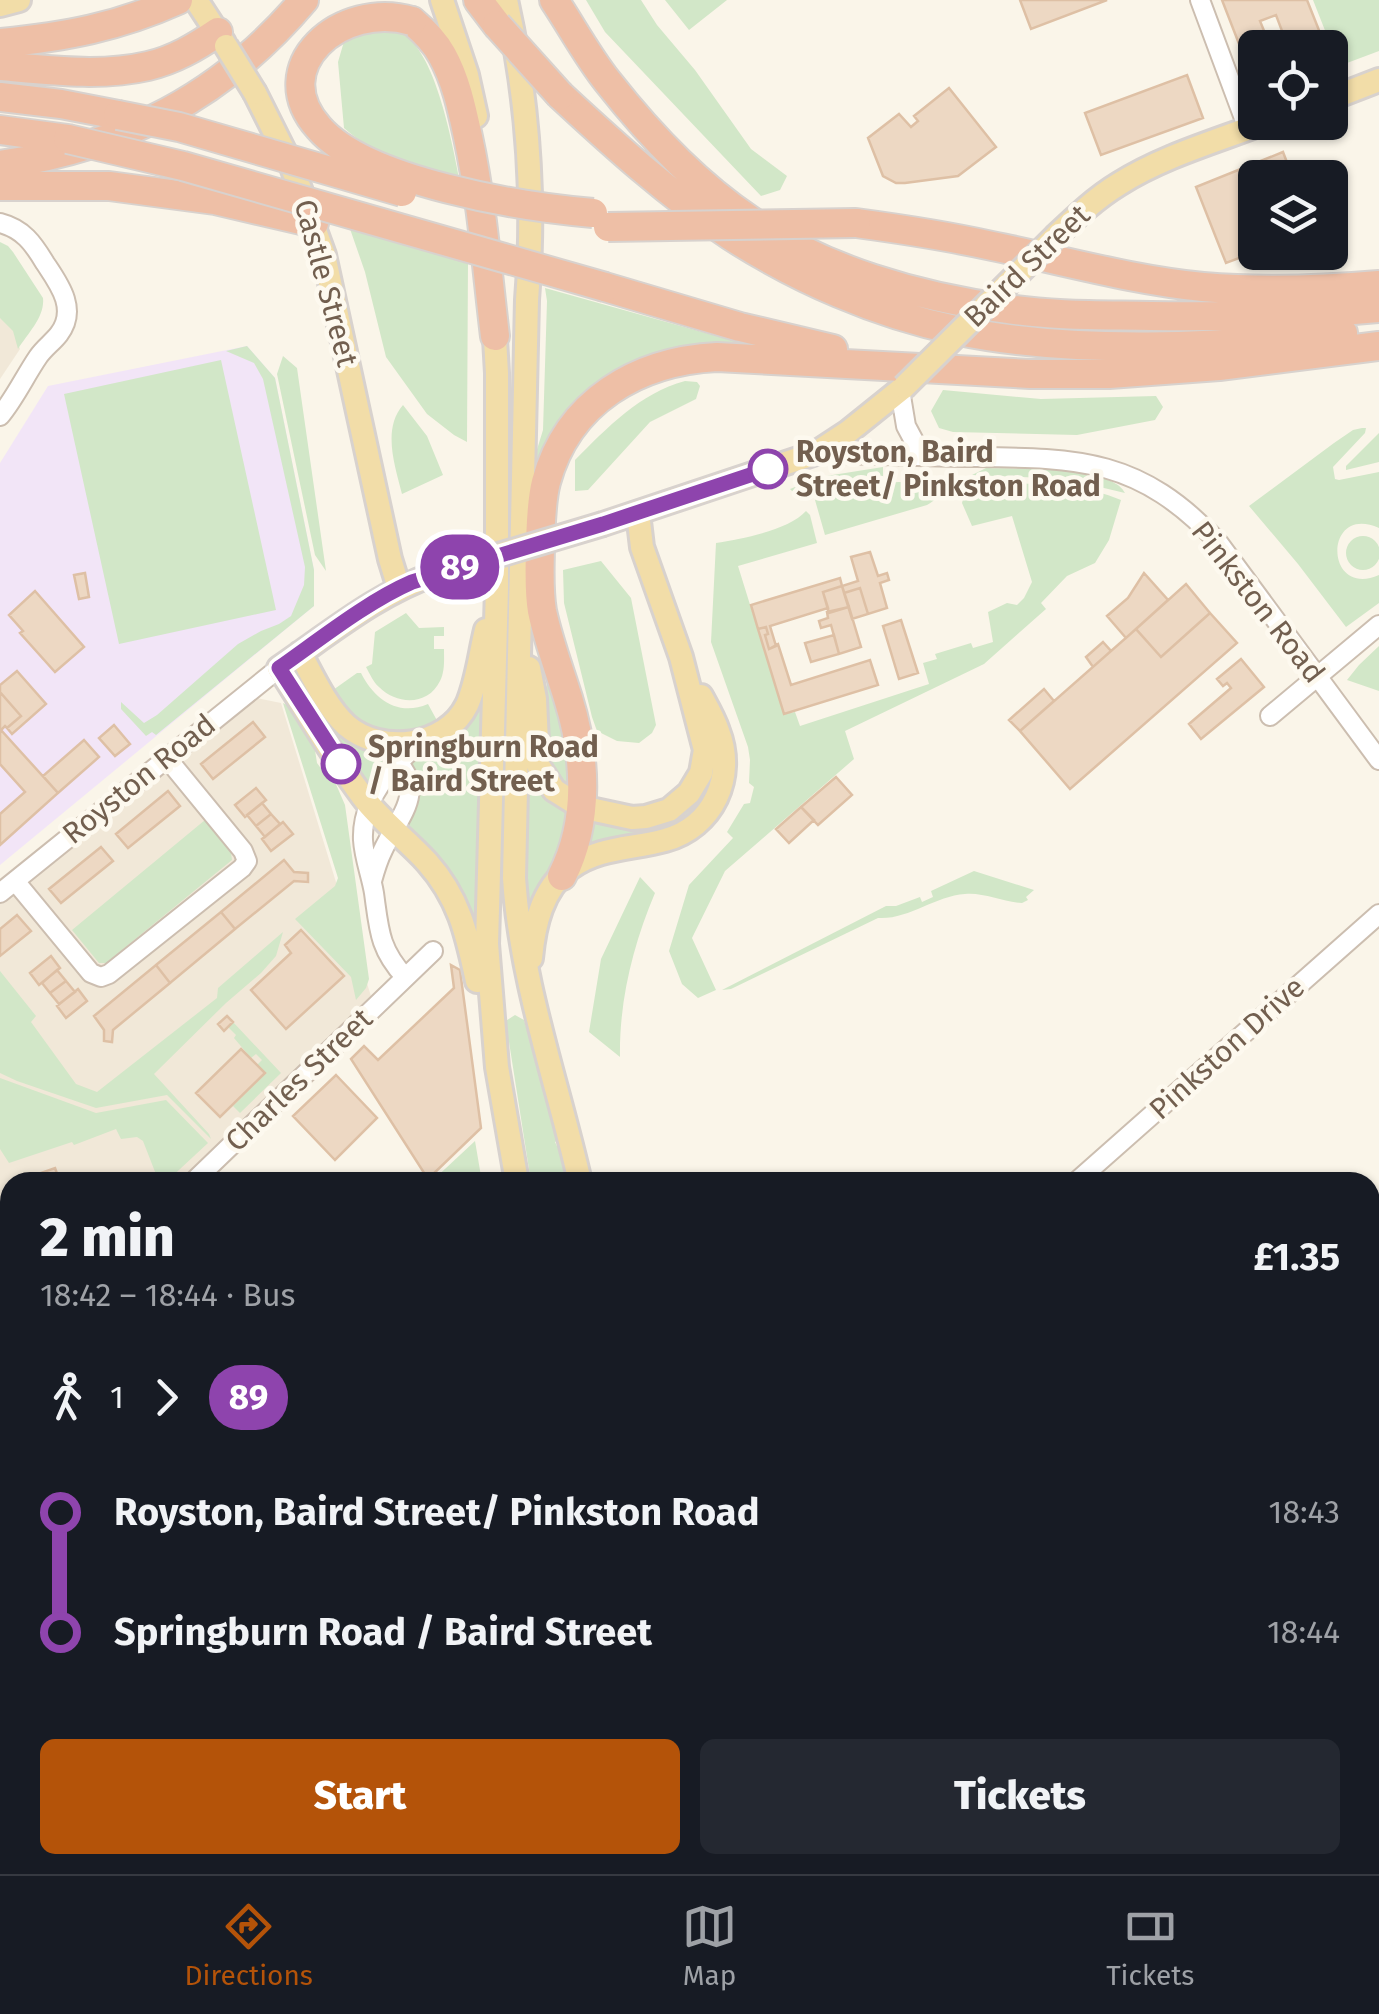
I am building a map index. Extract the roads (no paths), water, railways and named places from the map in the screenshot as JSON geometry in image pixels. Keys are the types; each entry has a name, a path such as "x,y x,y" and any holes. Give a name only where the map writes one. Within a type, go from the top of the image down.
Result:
{"highway":[{"path":"0,43 102,28 178,0"},
{"path":"0,165 82,148 132,130 180,106 251,55 304,0"},
{"path":"478,0 502,12 560,95 679,198 732,236 798,274 873,306 953,330 998,338 1104,345 1246,342 1379,328"},
{"path":"554,0 607,80 649,131 722,199 794,246 846,268 953,300 1046,313 1242,316 1379,308"},
{"path":"495,336 476,182 460,103 439,50 412,21 386,9 366,8 339,16 324,28 304,59 301,82 304,104 317,127 336,143 361,158 417,179 509,204 602,220"},
{"path":"0,66 132,69 177,56 212,24"},
{"path":"0,97 61,104 179,128 438,203 516,219 602,220 740,213 856,223 942,236 1116,273 1199,286 1293,290 1379,285"},
{"path":"0,130 68,139 184,166 727,323 820,346 978,372"},
{"path":"0,186 109,186 214,200 314,223"},
{"path":"562,876 589,800 576,724 545,623 539,585 541,516 547,479 562,442 601,397 657,366 692,358 749,357 978,372 1109,374 1166,372 1379,346"}],"main road":[{"path":"0,5 19,0"},
{"path":"442,0 467,75 480,138 489,204 498,372 497,588 487,944 497,1067"},
{"path":"502,12 522,88 532,246 514,878 522,955 577,1172"},
{"name":"Castle Street","path":"212,24 255,94 292,167 314,223 334,294 399,588"},
{"path":"1348,91 1379,80"},
{"name":"Baird Street","path":"279,668 399,588 816,453 902,388 1058,234 1120,182 1155,164 1238,133"},
{"path":"521,631 535,698 538,765 554,790 632,818 658,815 689,794 701,773 705,750 681,658 642,547 638,512"},
{"path":"300,654 334,710 353,730 394,743 426,739 445,730 466,708 497,588"},
{"path":"538,1022 531,977 536,923 544,901 562,876 601,853 662,842 688,831 699,824 714,804 724,777 723,746 681,658"},
{"path":"279,668 370,806 430,865 463,921 497,1067 515,1172"}],"street":[{"path":"1200,0 1238,84"},
{"path":"0,223 30,240 59,285 68,312 62,330 40,355 0,416"},
{"path":"902,388 906,426 922,456"},
{"name":"Pinkston Road","path":"816,453 1071,460 1116,471 1151,488 1191,514 1218,542 1379,760"},
{"path":"1270,716 1379,624"},
{"name":"Royston Road","path":"7,887 279,668"},
{"path":"353,730 398,761 409,781 405,811 382,850 372,881"},
{"path":"405,977 382,945 363,842 364,824 383,779 426,739"},
{"path":"7,887 91,974 101,978 242,868 247,861 244,851 166,757"},
{"name":"Pinkston Drive","path":"1087,1172 1379,914"},
{"name":"Charles Street","path":"202,1172 433,951"}],"place":[{"name":"Royston, Baird Street/ Pinkston Road","path":"768,469"},
{"name":"Springburn Road / Baird Street","path":"341,764"}]}
